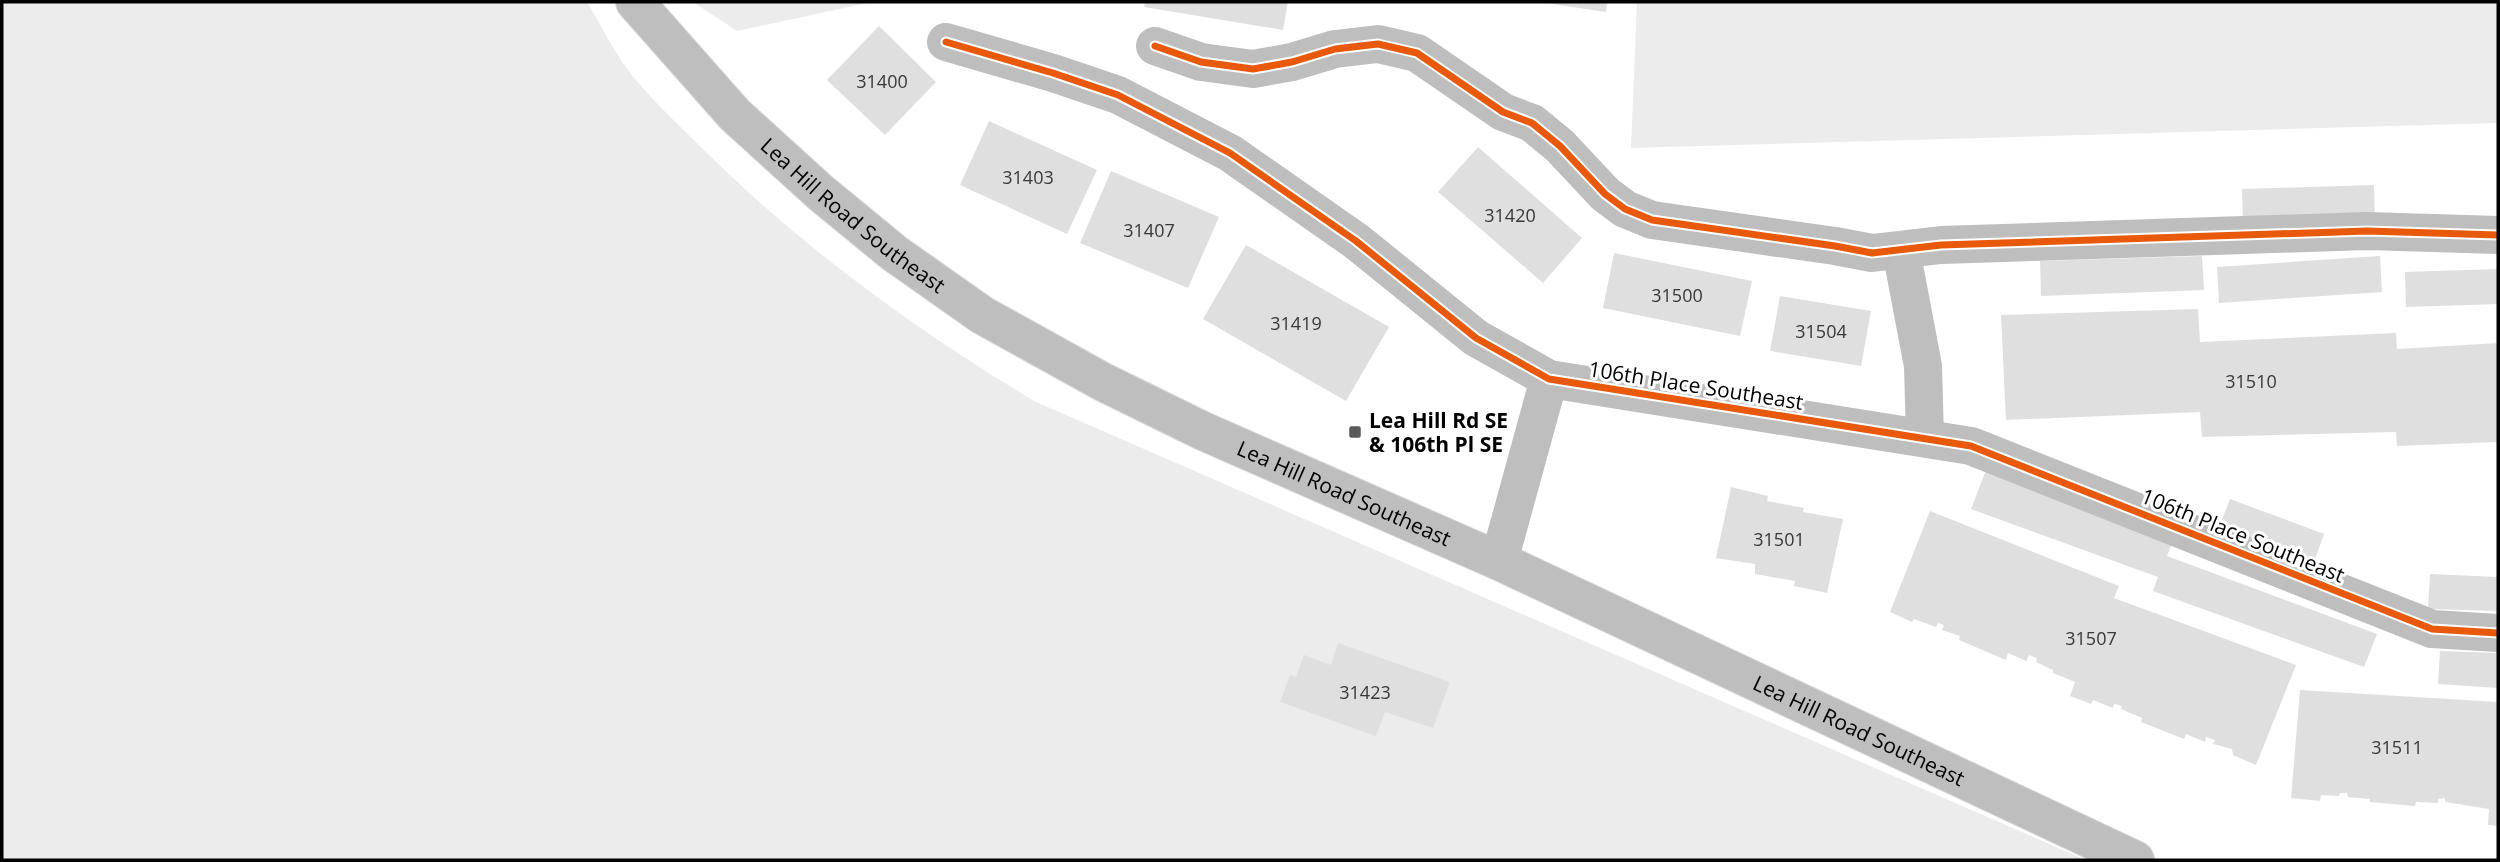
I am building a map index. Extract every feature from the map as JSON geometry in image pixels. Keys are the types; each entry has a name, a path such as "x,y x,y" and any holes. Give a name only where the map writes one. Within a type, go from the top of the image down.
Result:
{"street":[{"name":"Lea Hill Road Southeast","path":"635,2 735,115 821,193 894,253 982,315 1103,382 1203,430 1499,561 2135,860"},
{"name":"106th Place Southeast","path":"946,43 1054,73 1118,95 1230,153 1356,241 1476,338 1549,379 1971,446 2432,629 2498,632"},
{"path":"1155,46 1201,62 1253,69 1292,62 1335,49 1378,44 1417,53 1503,112 1532,123 1560,146 1605,194 1625,209 1652,220 1872,253 1941,245 2367,231 2498,235"},
{"path":"1900,250 1923,366 1925,438"},
{"path":"1499,561 1549,379"}],"shaded area":[{"path":"2,2 587,2 633,77 663,110 781,221 904,316 1034,401 2086,860 2,860"},
{"path":"693,2 872,2 737,31"},
{"path":"1637,2 2498,2 2498,123 1631,148"}],"building":[{"path":"1145,2 1288,2 1283,30 1144,7"},
{"path":"1539,2 1607,2 1606,12"},
{"path":"879,26 936,82 885,135 827,80"},
{"path":"989,121 1097,170 1067,234 960,185"},
{"path":"1478,147 1582,238 1543,283 1438,192"},
{"path":"1111,171 1219,217 1188,288 1080,243"},
{"path":"2374,185 2375,219 2243,223 2242,189"},
{"path":"1246,245 1389,327 1346,401 1203,319"},
{"path":"1614,253 1752,281 1740,336 1603,308"},
{"path":"2202,256 2204,290 2041,296 2040,261"},
{"path":"2380,256 2382,292 2219,303 2217,267"},
{"path":"2498,269 2498,304 2406,307 2405,272"},
{"path":"1780,296 1871,311 1861,366 1770,351"},
{"path":"2198,309 2200,342 2396,333 2397,349 2498,343 2498,442 2397,446 2396,432 2202,437 2200,412 2006,420 2001,315"},
{"path":"1986,470 2172,543 2167,556 2377,634 2364,667 2153,591 2158,577 1971,509"},
{"path":"1731,487 1768,496 1767,501 1804,508 1803,512 1843,519 1827,593 1794,586 1795,581 1755,574 1755,564 1716,558"},
{"path":"2230,499 2324,534 2313,565 2218,530"},
{"path":"1930,511 2119,586 2114,598 2296,665 2256,765 2233,755 2232,749 2213,744 2215,740 2206,737 2205,742 2186,734 2184,739 2141,722 2142,718 2121,709 2122,706 2114,704 2113,708 2093,700 2091,704 2070,696 2075,682 2053,673 2053,670 2036,662 2037,658 2029,655 2026,661 2008,653 2006,660 1959,640 1960,636 1942,630 1944,625 1938,623 1936,627 1914,619 1912,622 1890,612"},
{"path":"2430,574 2498,577 2498,611 2428,609"},
{"path":"1338,643 1450,682 1433,728 1385,712 1376,736 1280,702 1290,675 1296,677 1304,655 1331,665"},
{"path":"2440,651 2498,653 2498,688 2438,684"},
{"path":"2300,690 2498,702 2498,826 2488,825 2489,809 2445,802 2445,798 2438,799 2438,803 2416,802 2415,806 2370,802 2370,799 2348,797 2347,793 2340,793 2339,796 2321,795 2320,801 2291,798"}],"cycle path":[{"path":"946,42 1118,95 1230,153 1356,241 1476,338 1549,379 1971,446 2432,629 2498,633"},
{"path":"1155,46 1201,62 1253,69 1292,62 1335,49 1378,44 1417,53 1503,112 1532,123 1560,146 1605,194 1625,209 1652,220 1872,253 1941,245 2367,231 2498,235"}],"place":[{"name":"Lea Hill Rd SE & 106th Pl SE","path":"1355,432"}]}
